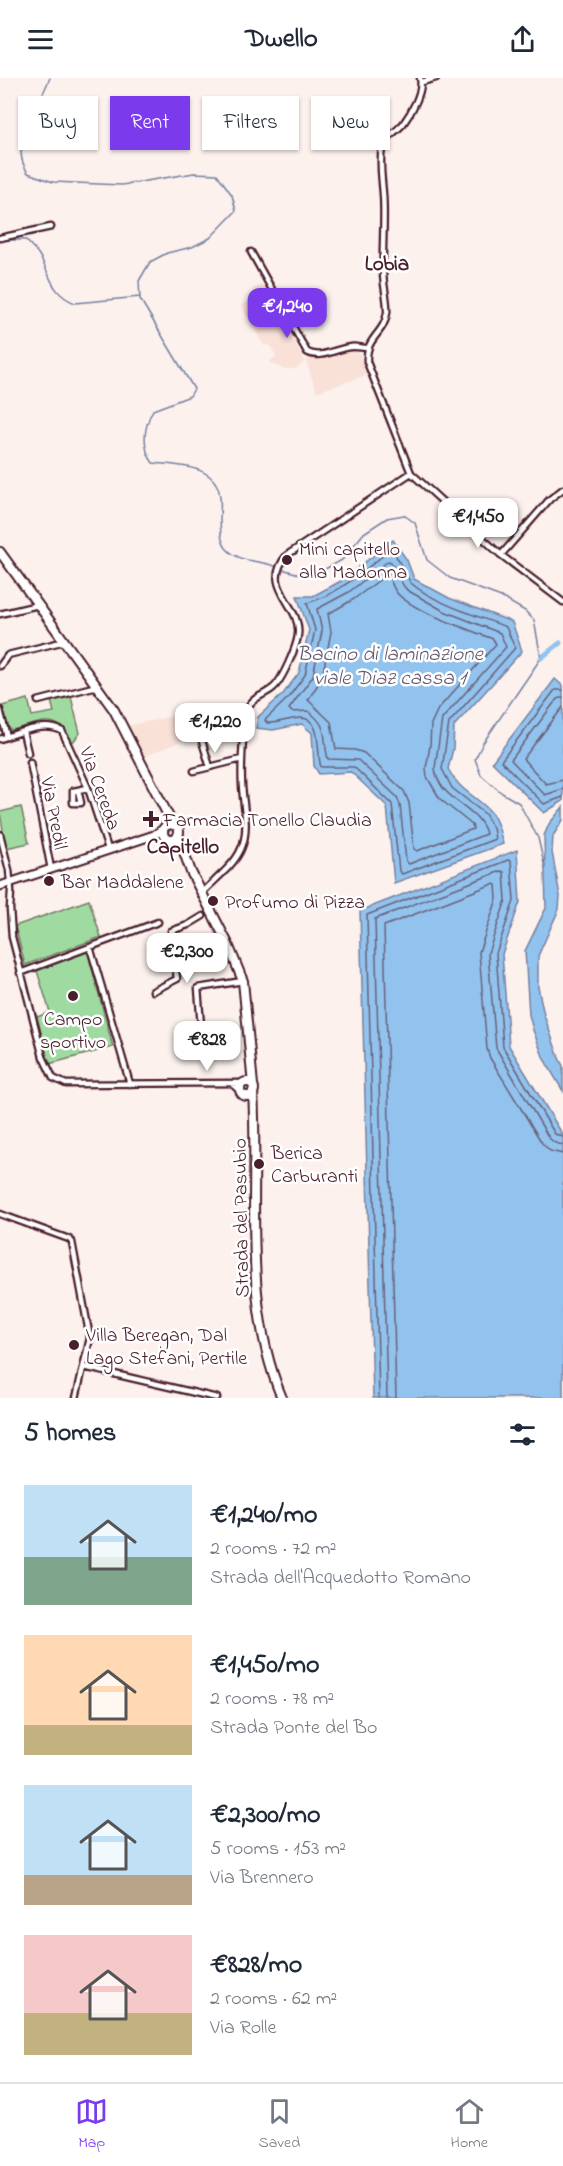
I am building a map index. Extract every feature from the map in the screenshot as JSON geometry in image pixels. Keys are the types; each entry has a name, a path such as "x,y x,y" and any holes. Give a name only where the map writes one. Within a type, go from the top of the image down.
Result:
{"main road":[{"path":"0,552 97,686 125,729 154,791 167,832 202,893 207,914 231,951 243,981 252,1070 246,1088"},
{"path":"167,832 174,839 178,835 191,872"},
{"name":"Strada del Pasubio","path":"246,1088 254,1106 257,1294 263,1332 274,1377 282,1398"}],"street":[{"path":"436,78 421,80 411,111 403,124 384,143 382,149 383,271 387,314 385,322 367,348 367,362 411,473 501,555 563,602"},
{"path":"0,238 51,227"},
{"path":"251,252 307,352 313,356 349,347 367,348"},
{"path":"202,893 242,848 245,826 242,759 244,718 255,698 274,688 293,651 298,633 297,622 282,595 277,572 287,555 411,473"},
{"path":"501,555 549,499 563,489"},
{"path":"0,614 38,605"},
{"path":"0,666 8,655 65,641"},
{"path":"38,701 97,686"},
{"path":"0,710 7,737"},
{"path":"194,715 210,767"},
{"name":"Via Cereda","path":"0,739 50,727 62,731 88,788 108,849"},
{"name":"Via Predil","path":"23,732 28,753"},
{"path":"194,771 242,759"},
{"name":"Via Predil","path":"30,762 51,869"},
{"path":"78,790 88,788"},
{"path":"0,886 108,849 167,832"},
{"path":"0,834 9,870 12,937 44,1057 53,1078 66,1084 232,1084 246,1088"},
{"path":"153,991 177,979 171,932 207,914"},
{"path":"20,973 158,922"},
{"path":"90,947 130,1084"},
{"path":"202,1039 198,988 243,981"},
{"path":"0,1214 72,1242 90,1338 76,1398"},
{"path":"84,1366 217,1398"}],"shaded area":[{"path":"264,284 281,311 279,313 305,361 296,369 283,369 270,363 276,356 269,344 264,346 241,305 253,299 251,294 254,292 253,289"},
{"path":"357,348 367,375 317,392 306,362 311,356 319,357"},
{"path":"173,716 184,740 143,757 127,726"}],"green space":[{"path":"71,697 80,733 73,742 60,726 54,723 40,723 12,730 8,728 2,706 28,699 32,716 54,712 51,701"},
{"path":"21,807 29,843 6,848 0,812"},
{"path":"89,900 101,937 25,965 15,926"},
{"name":"Campo sportivo","path":"87,950 113,1047 49,1064 37,1017 50,1012 37,971 38,966"}],"water":[{"name":"Bacino di laminazione viale Diaz cassa 1","path":"393,540 407,560 414,579 449,598 512,622 522,651 454,726 453,749 448,769 462,787 494,817 503,844 394,883 387,806 351,772 319,774 314,766 312,733 302,724 273,730 256,728 258,717 283,694 299,673 309,630 297,596 313,596 341,581"},
{"path":"555,679 563,686 563,801 544,813 492,762"},
{"path":"563,807 563,820 553,836 552,852 560,896 559,909 538,956 538,987 544,1015 563,1066 563,1091 544,1059 533,1030 529,1015 525,951 546,908 544,836 549,824"},
{"path":"517,850 520,902 502,954 509,1046 563,1135 563,1398 373,1398 360,911"}],"waterway":[{"path":"50,78 24,134 21,149 28,173 53,182 122,185 194,173 217,174 232,195 236,211 210,238 192,247 167,253 150,262 139,281 140,299 194,389 190,396 153,410 146,430 145,443 153,463 184,466 212,478 220,497 221,535 226,548 237,557 277,567"},
{"path":"5,240 26,240 39,255 56,289 75,303 140,297"},
{"path":"282,569 306,576 325,569 342,560 364,533 387,518 404,515 415,523 427,560 450,578 501,597 525,611 534,620 541,658 483,743 475,759 481,775 502,793 519,803 538,838 545,868"},
{"path":"541,658 560,643"}],"place":[{"name":"Mini capitello alla Madonna","path":"287,560"},
{"name":"Farmacia Tonello Claudia","path":"151,819"},
{"name":"Bar Maddalene","path":"49,881"},
{"name":"Profumo di Pizza","path":"213,901"},
{"name":"Campo sportivo","path":"73,996"},
{"name":"Berica Carburanti","path":"259,1164"},
{"name":"Villa Beregan, Dal Lago Stefani, Pertile","path":"74,1345"}],"district":[{"name":"Lobia","path":"387,263"},
{"name":"Capitello","path":"183,846"}]}
